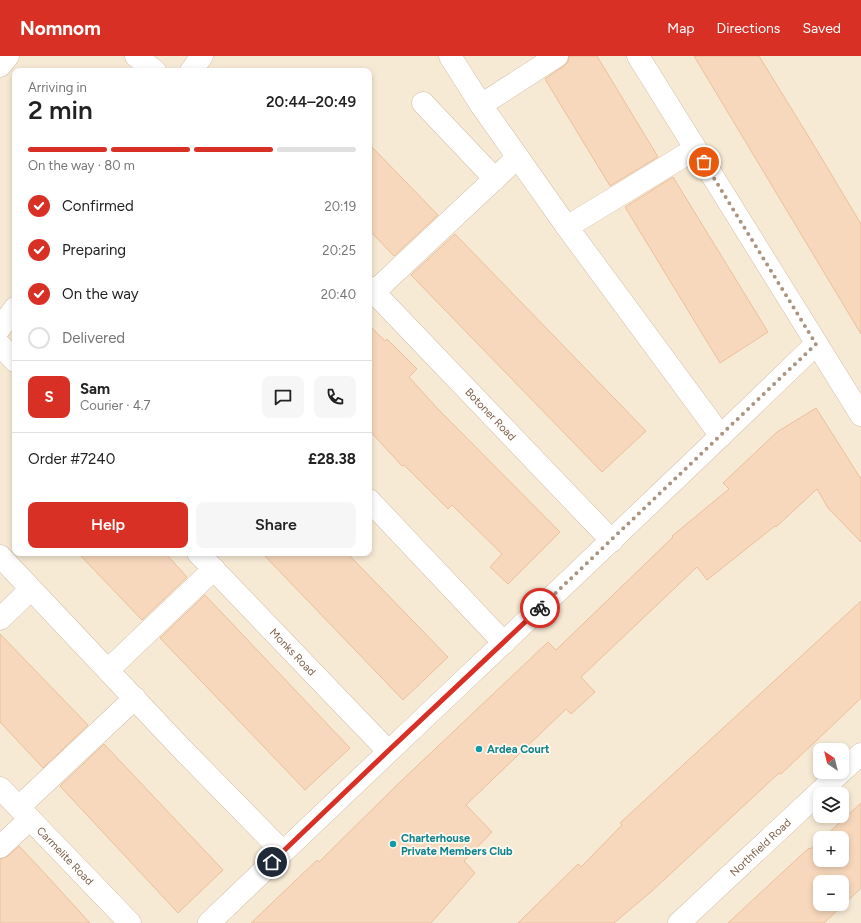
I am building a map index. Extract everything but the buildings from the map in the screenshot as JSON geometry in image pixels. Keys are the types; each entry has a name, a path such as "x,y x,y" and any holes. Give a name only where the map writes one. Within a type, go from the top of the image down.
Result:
{"street":[{"path":"0,66 8,56"},
{"path":"136,56 151,68"},
{"path":"193,68 202,56"},
{"path":"450,56 481,105 567,227 721,436"},
{"path":"481,105 557,56"},
{"path":"638,56 861,415"},
{"path":"423,103 495,179"},
{"path":"567,227 695,150"},
{"path":"372,290 518,157"},
{"name":"Botoner Road","path":"372,290 612,541"},
{"path":"0,328 12,312"},
{"path":"209,923 388,751 612,541 816,344"},
{"path":"0,345 12,358"},
{"path":"372,503 504,643"},
{"path":"6,554 31,589 283,852"},
{"path":"108,670 205,558"},
{"name":"Monks Road","path":"205,558 388,751"},
{"path":"0,619 31,589"},
{"path":"0,848 24,813 135,698"},
{"name":"Northfield Road","path":"849,765 861,754"},
{"name":"Northfield Road","path":"679,923 834,779"},
{"name":"Carmelite Road","path":"0,788 130,923"}],"shaded area":[{"path":"0,56 861,56 861,923 0,923"}],"way so far":[{"path":"540,608 612,541 816,344 704,162"}],"place":[{"name":"Ardea Court","path":"479,749"},
{"name":"Charterhouse Private Members Club","path":"393,844"}],"route":[{"path":"272,862 540,608"}]}
